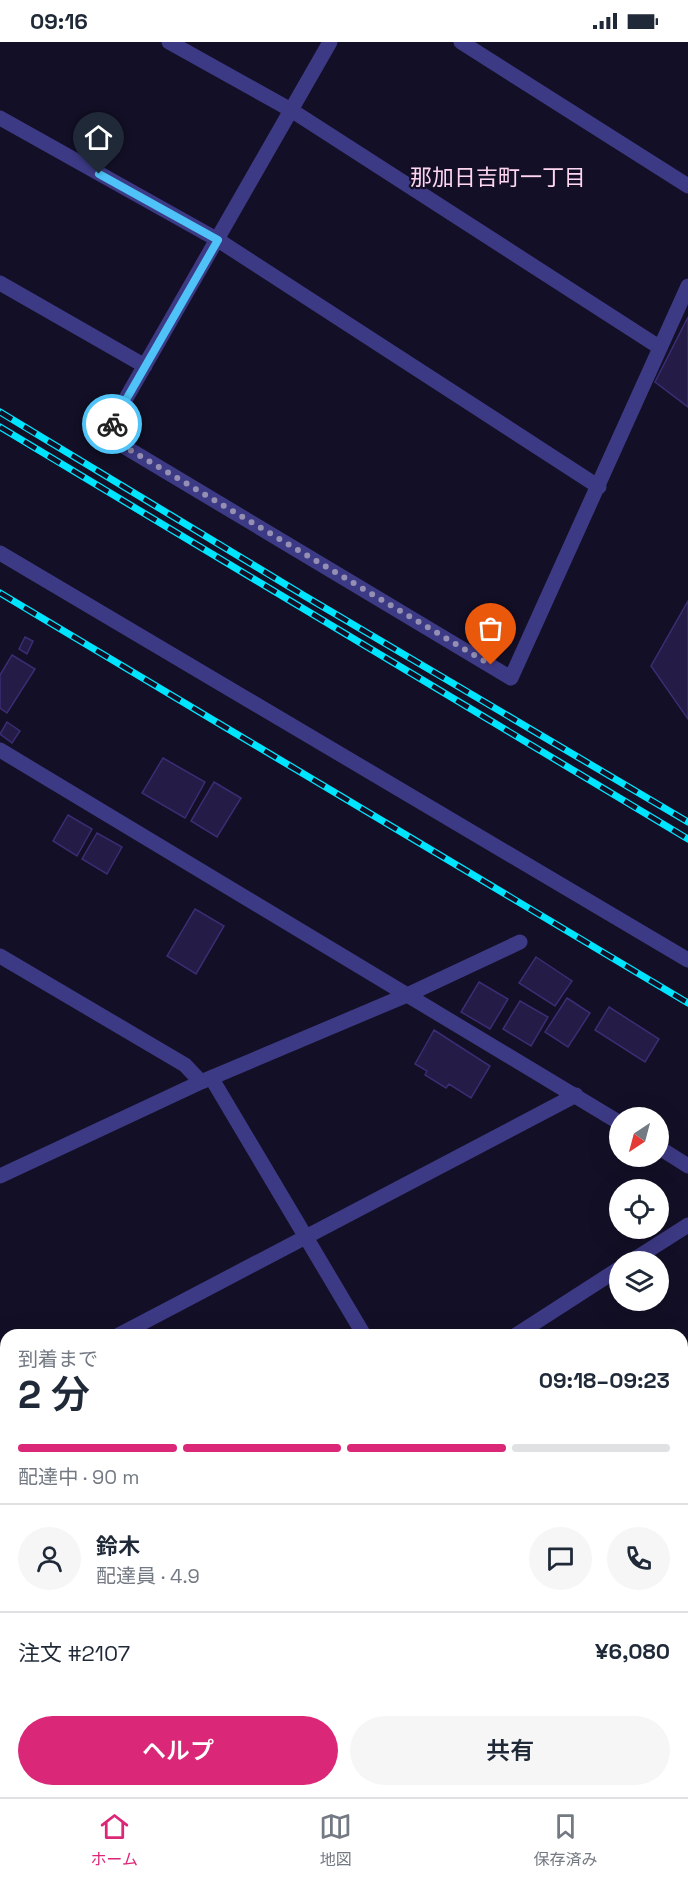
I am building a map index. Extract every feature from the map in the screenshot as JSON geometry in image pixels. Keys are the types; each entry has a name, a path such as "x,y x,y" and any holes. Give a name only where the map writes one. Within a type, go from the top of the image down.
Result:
{"street":[{"path":"169,42 291,110 659,347"},
{"path":"330,42 105,435 511,678 688,286"},
{"path":"461,42 688,186"},
{"path":"0,118 218,240 599,487"},
{"path":"0,283 146,366"},
{"path":"0,552 688,960"},
{"path":"0,750 609,1116"},
{"path":"0,1176 207,1080 407,995 520,942"},
{"path":"0,956 207,1080 360,1329"},
{"path":"131,1329 576,1095"},
{"path":"669,1154 688,1166"},
{"path":"647,1251 688,1225"},
{"path":"525,1329 609,1275"}],"building":[{"path":"688,317 688,407 655,382"},
{"path":"688,601 688,719 651,666"},
{"path":"25,637 33,641 27,654 19,649"},
{"path":"12,655 35,669 7,713 0,708 0,675"},
{"path":"7,722 20,731 12,743 0,734"},
{"path":"163,758 205,782 185,818 142,793"},
{"path":"214,782 241,798 217,837 191,821"},
{"path":"68,815 92,829 77,856 53,841"},
{"path":"97,833 122,847 107,874 82,859"},
{"path":"195,909 224,926 196,974 167,956"},
{"path":"536,957 572,981 555,1006 519,983"},
{"path":"479,982 508,999 490,1029 461,1012"},
{"path":"567,998 590,1013 568,1047 545,1032"},
{"path":"520,1001 548,1017 531,1046 503,1029"},
{"path":"609,1007 659,1039 645,1062 595,1030"},
{"path":"434,1030 490,1066 471,1098 449,1084 446,1088 425,1075 427,1071 415,1064"}],"railway":[{"path":"0,412 303,595 688,822"},
{"path":"0,427 688,839"},
{"path":"0,593 688,1003"}],"way so far":[{"path":"112,424 105,435 491,665"}],"district":[{"name":"那加日吉町一丁目","path":"498,177"}],"route":[{"path":"99,174 218,240 112,424"}]}
